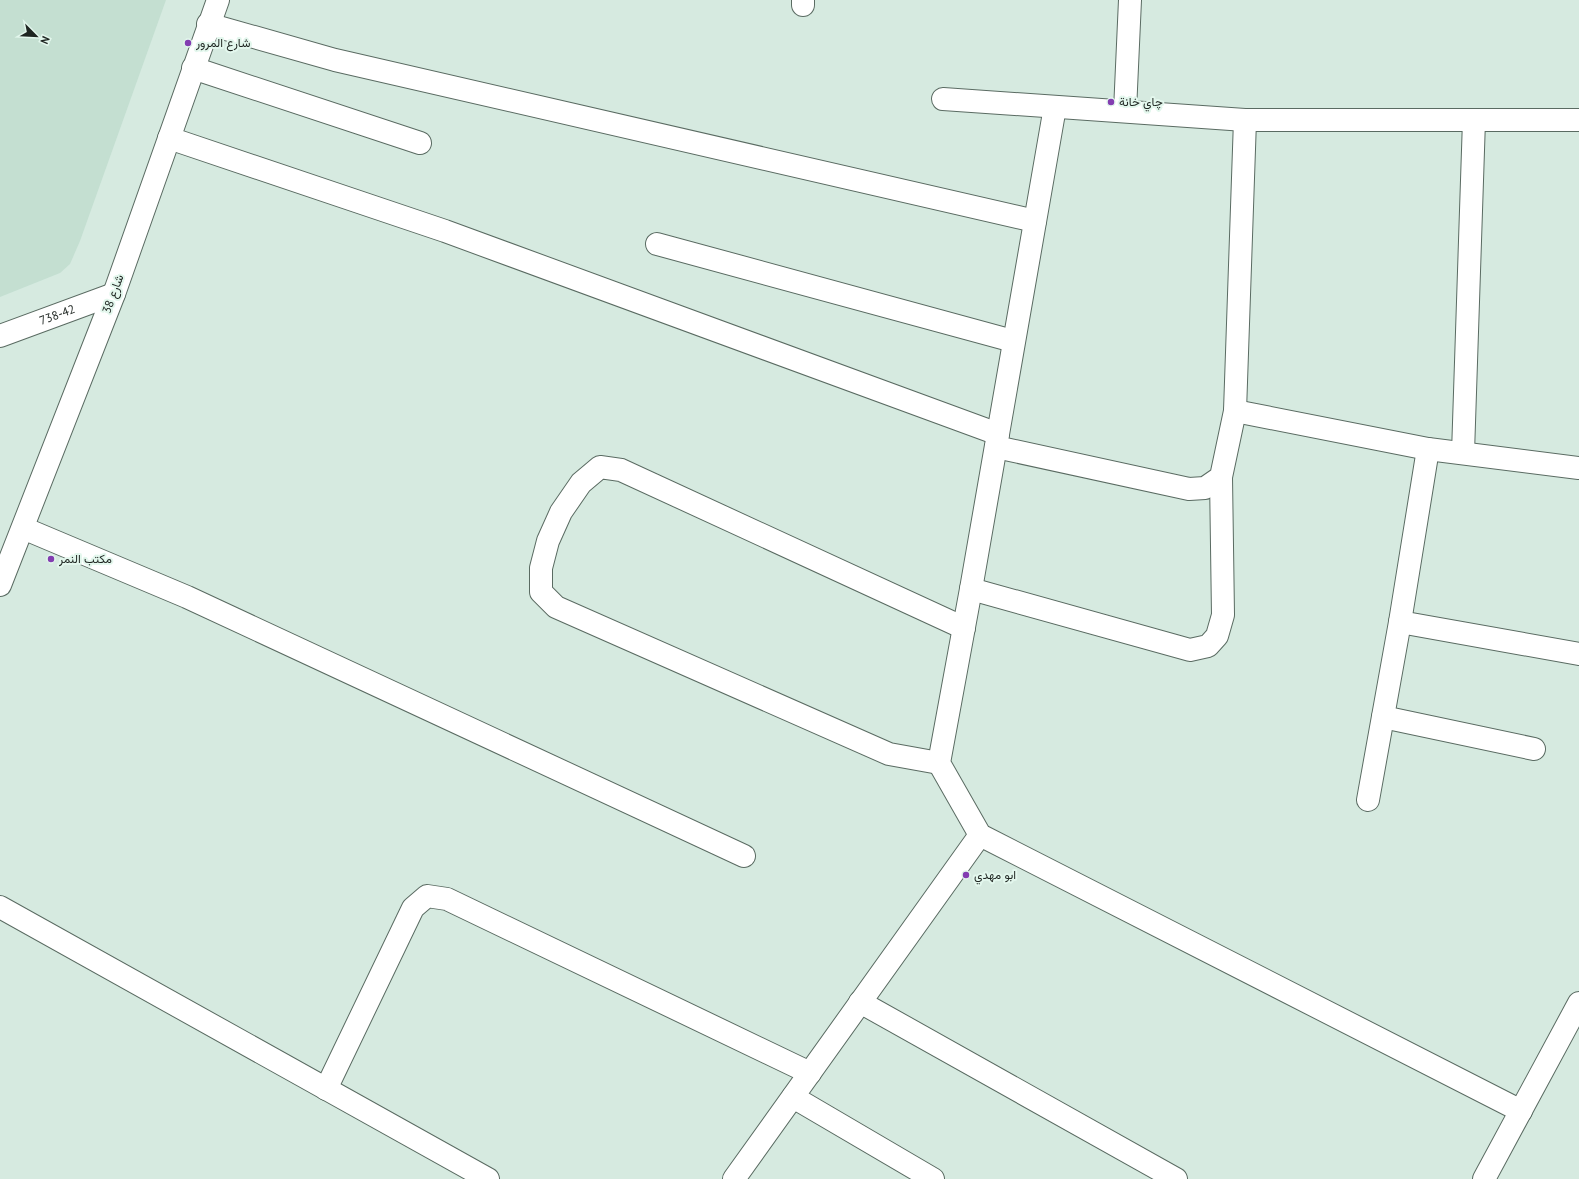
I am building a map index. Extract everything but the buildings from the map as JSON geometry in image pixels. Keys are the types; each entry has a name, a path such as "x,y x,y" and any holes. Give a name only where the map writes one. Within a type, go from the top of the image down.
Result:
{"street":[{"name":"شارع 38","path":"0,585 114,294 208,24 218,0"},
{"path":"1125,111 1130,0"},
{"path":"208,24 335,60 1035,221"},
{"path":"193,68 420,143"},
{"path":"943,99 1245,120 1579,120"},
{"path":"1055,107 1013,341 971,589 939,763 980,835 1521,1111"},
{"path":"971,589 1190,650 1208,646 1218,636 1224,615 1221,477 1235,411 1245,120"},
{"path":"1463,453 1474,120"},
{"path":"169,138 445,231 997,441 1189,489 1205,488 1221,477"},
{"path":"657,244 1013,341"},
{"name":"738-42","path":"0,336 114,294"},
{"path":"1235,411 1428,449 1579,468"},
{"path":"1368,800 1400,622 1428,449"},
{"path":"939,763 890,754 556,607 541,592 541,568 548,541 561,512 581,483 600,467 621,470 964,628"},
{"path":"23,528 186,596 744,856"},
{"path":"1400,622 1579,654"},
{"path":"1383,717 1534,749"},
{"path":"734,1179 980,835"},
{"path":"326,1089 413,908 427,896 447,899 810,1073"},
{"path":"0,907 488,1179"},
{"path":"860,1002 1176,1179"},
{"path":"1484,1179 1579,1003"},
{"path":"793,1097 932,1179"}],"shaded area":[{"path":"0,0 166,0 80,241 70,264 60,273 0,297"}],"place":[{"name":"شارع المرور","path":"188,43"},
{"name":"چاي خانة","path":"1111,102"},
{"name":"مكتب النمر","path":"51,559"},
{"name":"ابو مهدي","path":"966,875"}]}
